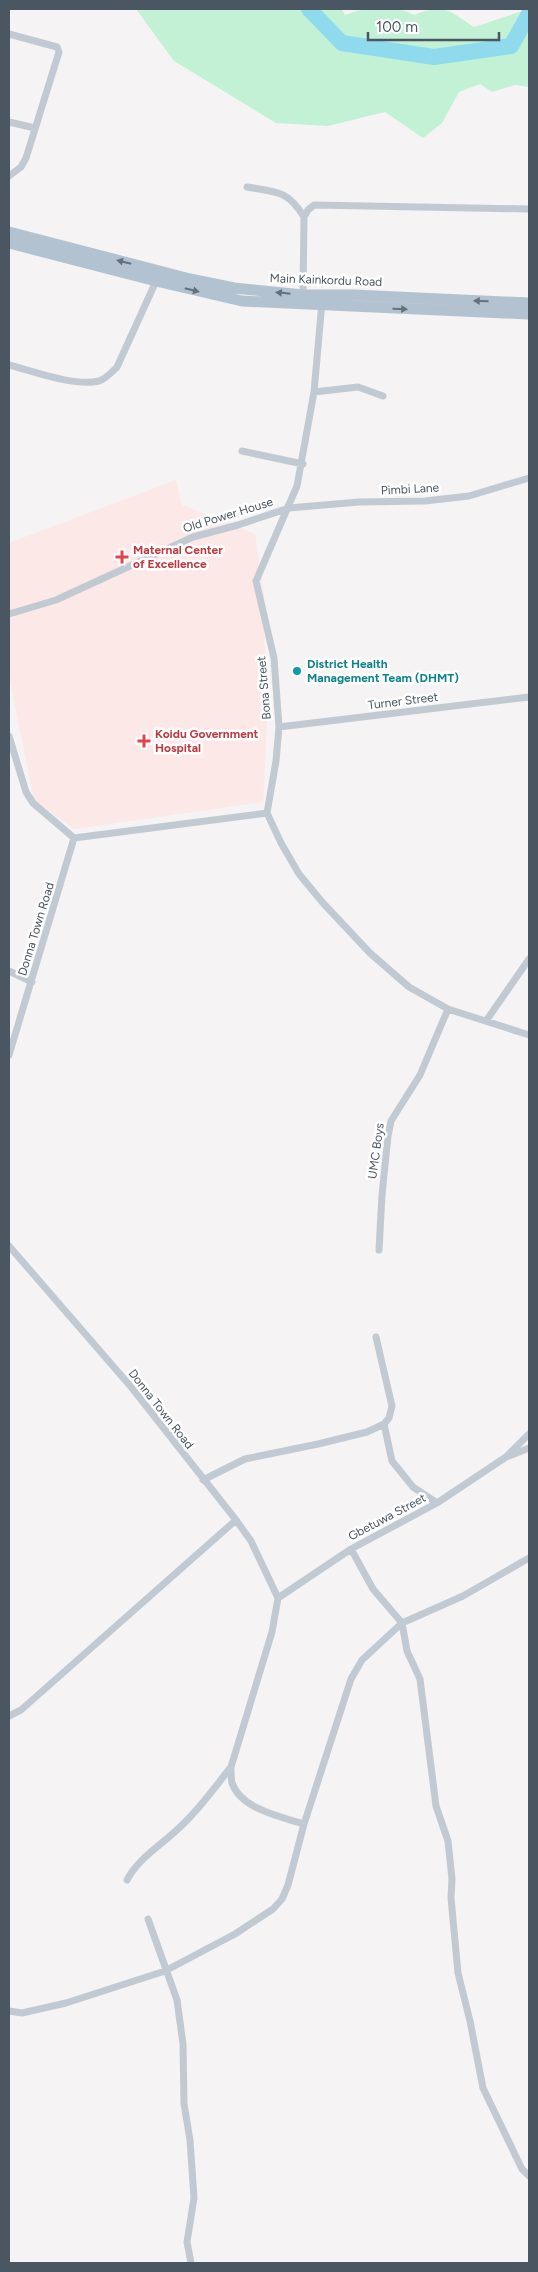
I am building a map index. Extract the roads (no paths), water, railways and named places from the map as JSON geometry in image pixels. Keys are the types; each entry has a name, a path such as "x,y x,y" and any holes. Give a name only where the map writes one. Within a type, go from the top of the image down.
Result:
{"main road":[{"path":"9,232 72,254"},
{"path":"9,243 72,254 242,301 322,300"},
{"name":"Main Kainkordu Road","path":"157,276 234,288 303,295 352,307 529,314"},
{"name":"Main Kainkordu Road","path":"322,300 529,303"}],"street":[{"path":"9,34 57,47 59,52 21,167 9,176"},
{"path":"9,122 35,128"},
{"path":"247,187 286,196 295,202 304,217"},
{"path":"303,295 304,217 314,205 529,209"},
{"path":"9,365 85,382 99,381 107,377 118,367 157,276"},
{"name":"Bona Street","path":"267,813 276,761 279,727 274,658 256,581 289,508 302,464 314,392 322,300"},
{"path":"314,392 358,387 383,396"},
{"path":"242,451 302,464"},
{"name":"Pimbi Lane","path":"289,508 359,502 425,501 469,496 529,478"},
{"name":"Old Power House","path":"9,614 56,600 193,536 238,525 289,508"},
{"name":"Turner Street","path":"279,727 529,697"},
{"path":"9,736 26,792 33,803 74,838 267,813 280,843 299,874 323,903 370,953 409,987 448,1009 529,1035"},
{"name":"Donna Town Road","path":"9,1056 74,838"},
{"path":"486,1021 529,960"},
{"path":"9,971 32,982"},
{"name":"UMC Boys","path":"379,1250 382,1195 391,1121 420,1075 448,1009"},
{"name":"Donna Town Road","path":"9,1246 132,1388 236,1520 251,1541 278,1598"},
{"path":"203,1480 245,1459 367,1432 384,1424 389,1418 392,1406 376,1337"},
{"path":"384,1424 392,1460 413,1487 437,1503"},
{"path":"506,1457 529,1434"},
{"path":"506,1457 529,1448"},
{"name":"Gbetuwa Street","path":"278,1598 351,1549 437,1503 506,1457"},
{"path":"9,1716 21,1710 236,1520"},
{"path":"351,1549 372,1589 402,1623 407,1651 420,1679 436,1806 448,1841 458,1973 470,2021 483,2088 522,2169 529,2176"},
{"path":"9,2012 22,2013 66,2004 165,1971 236,1934 273,1909 282,1899 288,1885 304,1824 356,1668 362,1660 402,1623 464,1596 529,1558"},
{"path":"278,1598 272,1632 231,1767 232,1783 239,1795 247,1802 276,1815 304,1824"},
{"path":"127,1880 138,1863 200,1807 231,1767"},
{"path":"148,1919 165,1971 177,2000 183,2044 184,2104 190,2140 194,2198 187,2242 191,2263"}],"waterway":[{"path":"309,9 342,43 434,57 511,46 529,14"}],"place":[{"name":"Maternal Center of Excellence","path":"122,557"},
{"name":"District Health Management Team (DHMT)","path":"297,671"},
{"name":"Koidu Government Hospital","path":"144,741"}]}
